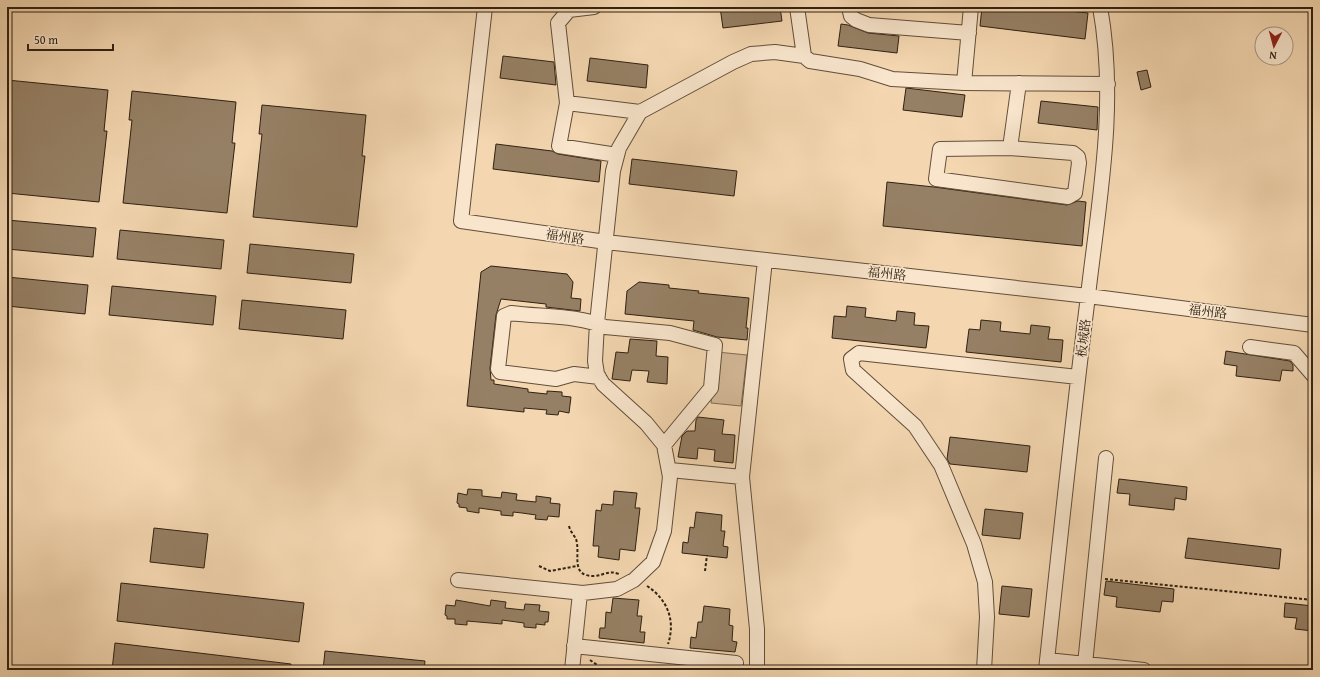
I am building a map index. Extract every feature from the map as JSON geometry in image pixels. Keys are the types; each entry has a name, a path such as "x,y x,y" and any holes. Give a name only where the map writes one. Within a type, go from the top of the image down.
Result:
{"street":[{"name":"福州路","path":"485,7 461,221 606,242 1088,296 1313,325"},
{"path":"594,7 569,10 558,23 566,103 559,146 617,155"},
{"path":"796,7 804,56"},
{"path":"850,7 851,16 856,20 869,25 969,33"},
{"path":"964,83 971,7"},
{"name":"板城路","path":"1047,665 1078,377 1105,156 1108,84 1106,41 1100,7"},
{"path":"458,580 580,593 617,588 634,580 653,562 664,530 670,470 664,446 646,423 603,384 595,361 597,323 614,171 619,148 640,112 733,62 751,54 775,52 804,56 810,61 860,69 892,79 964,83 1108,84"},
{"path":"1010,148 1019,83"},
{"path":"566,103 640,112"},
{"path":"1010,148 1073,153 1078,157 1079,163 1075,193 1068,197 936,179 940,149 1010,148"},
{"path":"574,646 757,668 757,629 742,477 765,260"},
{"path":"599,376 574,374 556,379 504,373 498,369 504,316 507,314 597,323 605,327 670,334 715,345 711,388 664,446"},
{"path":"1250,347 1294,353 1313,375"},
{"path":"984,670 987,617 985,582 974,544 941,465 915,426 853,370 851,359 859,353 1078,377"},
{"path":"1085,664 1106,458"},
{"path":"670,470 742,477"},
{"path":"572,670 580,593"},
{"path":"1047,665 1085,664 1144,670"}],"path":[{"path":"705,571 707,555"},
{"path":"539,566 550,571 577,566"},
{"path":"1094,578 1313,600"},
{"path":"588,658 604,670"}],"shaded area":[{"path":"717,352 747,355 741,406 711,403"}],"building":[{"path":"720,7 780,7 782,21 723,28"},
{"path":"982,7 1033,7 1088,13 1085,39 980,26"},
{"path":"841,24 848,25 868,33 899,36 897,53 838,46"},
{"path":"503,56 554,62 556,85 500,78"},
{"path":"590,58 648,65 646,88 587,81"},
{"path":"1147,70 1151,87 1141,90 1137,72"},
{"path":"7,80 108,90 104,131 107,131 99,202 7,193"},
{"path":"906,88 965,95 962,117 903,110"},
{"path":"132,91 236,102 232,143 235,143 227,213 123,203 132,120 129,120"},
{"path":"1041,101 1098,107 1097,130 1038,123"},
{"path":"262,105 366,115 362,156 365,156 357,227 253,217 262,134 259,134"},
{"path":"496,144 552,151 558,154 601,161 599,182 493,169"},
{"path":"632,159 737,171 734,196 629,184"},
{"path":"887,182 1067,205 1078,201 1086,202 1082,246 883,226"},
{"path":"7,220 96,228 93,257 7,249"},
{"path":"120,230 224,240 221,269 117,259"},
{"path":"250,244 354,254 351,283 247,273"},
{"path":"491,266 567,274 573,282 571,298 581,299 580,311 546,307 546,304 501,299 496,315 490,368 491,380 494,380 494,384 528,389 528,392 547,394 547,391 562,392 562,396 571,397 569,413 559,411 558,415 546,414 547,410 524,408 524,412 467,406 481,272"},
{"path":"7,277 88,285 85,314 7,306"},
{"path":"639,282 669,285 669,288 699,291 698,293 749,298 746,328 748,328 747,340 717,337 693,330 694,321 625,314 627,291"},
{"path":"112,286 216,296 213,325 109,315"},
{"path":"242,300 346,310 343,339 239,329"},
{"path":"847,306 866,308 865,317 896,321 897,311 915,313 914,325 929,326 926,348 832,338 834,316 846,317"},
{"path":"981,320 1001,322 1000,331 1030,334 1031,325 1050,327 1048,339 1063,340 1061,362 966,352 969,329 980,330"},
{"path":"630,339 657,341 656,356 668,357 667,384 647,382 649,371 632,370 630,381 612,379 616,352 628,353"},
{"path":"1226,351 1290,361 1293,365 1293,371 1282,370 1280,381 1236,376 1237,366 1224,364"},
{"path":"698,417 724,420 722,434 735,435 733,463 714,461 715,450 698,448 697,459 678,457 682,436 687,431 695,431 696,420"},
{"path":"950,437 1030,446 1027,472 950,464 947,459"},
{"path":"1119,479 1187,487 1186,500 1175,498 1174,510 1129,505 1130,494 1117,493"},
{"path":"468,489 482,490 482,496 501,498 502,492 517,494 516,500 536,502 536,496 551,498 550,503 560,504 559,517 548,516 547,520 535,519 536,515 513,512 513,516 501,515 501,511 479,508 479,513 467,511 467,508 459,507 459,504 457,503 458,493 467,495"},
{"path":"614,491 637,493 635,508 640,508 635,551 620,549 619,560 598,557 599,546 593,546 596,510 601,511 602,504 613,505"},
{"path":"985,509 1023,513 1020,539 982,535"},
{"path":"696,512 722,515 721,531 725,531 723,546 728,547 727,558 682,553 683,542 688,543 690,527 694,528"},
{"path":"154,528 208,534 204,568 150,562"},
{"path":"1188,538 1281,549 1279,569 1185,558"},
{"path":"1106,581 1174,589 1173,602 1162,601 1160,612 1116,607 1117,597 1104,595"},
{"path":"121,583 304,603 299,642 117,621"},
{"path":"1002,586 1032,589 1029,617 999,614"},
{"path":"613,598 639,600 637,616 642,616 640,632 645,632 644,643 599,638 600,628 605,628 606,612 611,613"},
{"path":"456,600 490,606 491,600 506,602 505,608 524,610 525,604 540,605 539,611 549,612 548,622 545,622 545,625 536,624 536,628 524,627 524,623 502,620 502,624 467,621 467,625 455,624 455,619 447,619 447,616 445,615 446,605 455,606"},
{"path":"1285,603 1313,606 1313,631 1295,629 1297,618 1284,617"},
{"path":"704,606 730,609 729,625 733,626 732,641 737,642 735,652 690,648 691,637 696,638 698,622 702,622"},
{"path":"115,643 291,664 291,670 112,670"},
{"path":"325,651 425,661 424,670 323,670"}]}
